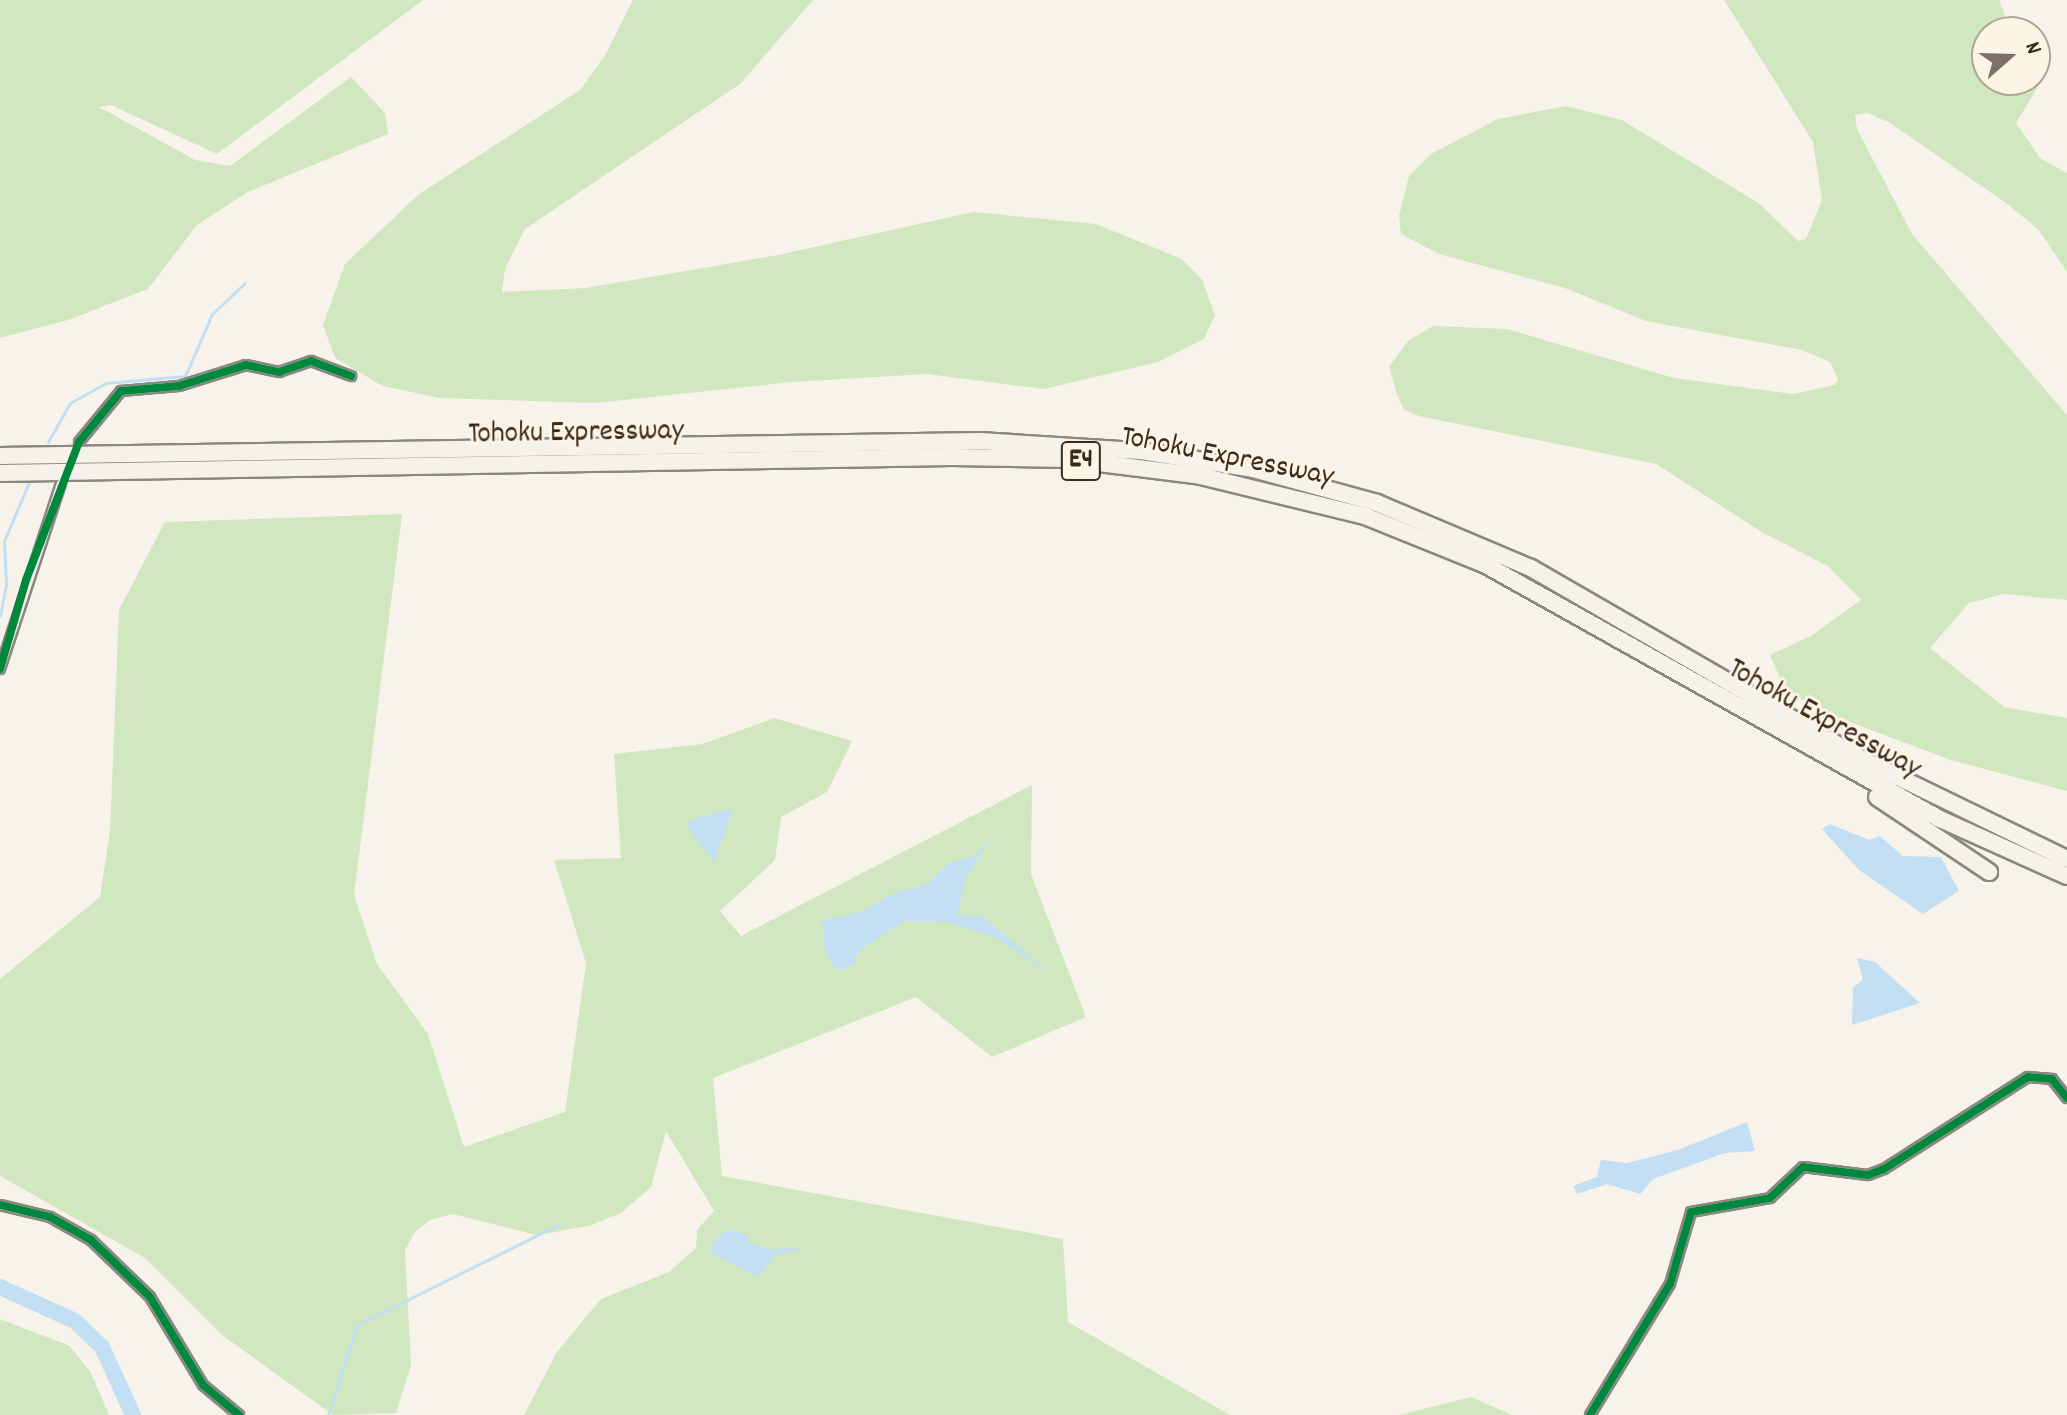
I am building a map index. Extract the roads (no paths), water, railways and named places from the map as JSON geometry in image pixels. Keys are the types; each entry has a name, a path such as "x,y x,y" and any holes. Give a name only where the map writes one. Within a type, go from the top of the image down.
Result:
{"highway":[{"name":"Tohoku Expressway","path":"0,456 980,441 1141,451 1253,469 1377,503 1531,568 1867,762 2067,859"},
{"name":"Tohoku Expressway","path":"0,473 952,457 1139,466 1303,498 1416,534 1534,588 1729,702 1940,819 2067,876"},
{"path":"1729,702 1788,746 1909,815 1989,872"}],"street":[{"path":"79,442 121,391 179,386 246,365 279,372 311,361 351,376"},
{"path":"0,669 61,484"},
{"path":"1590,1415 1670,1284 1691,1212 1770,1198 1803,1167 1868,1175 1884,1169 2028,1077 2052,1079 2067,1098"},
{"path":"0,1205 50,1217 91,1240 150,1297 203,1385 239,1415"}],"water":[{"path":"733,809 714,862 686,826 695,818"},
{"path":"1830,824 1869,840 1880,836 1903,856 1941,857 1959,891 1923,914 1859,870 1822,829"},
{"path":"993,835 966,877 957,916 982,916 1051,975 995,937 947,922 905,921 859,951 854,964 837,971 825,950 822,920 860,912 894,893 927,884 949,863 975,856"},
{"path":"1857,958 1875,962 1920,1003 1852,1025 1853,987 1863,980"},
{"path":"1747,1122 1755,1151 1725,1153 1653,1179 1640,1194 1607,1184 1577,1194 1573,1186 1597,1177 1601,1160 1627,1163 1678,1150"},
{"path":"728,1230 746,1234 750,1243 770,1250 810,1246 774,1256 758,1277 710,1253 715,1239"}],"waterway":[{"path":"48,442 70,403 106,383 185,376 212,314 245,283"},
{"path":"0,616 6,584 4,541 29,482"},
{"path":"328,1415 357,1325 560,1224"},
{"path":"0,1287 75,1321 102,1347 133,1415"}]}
